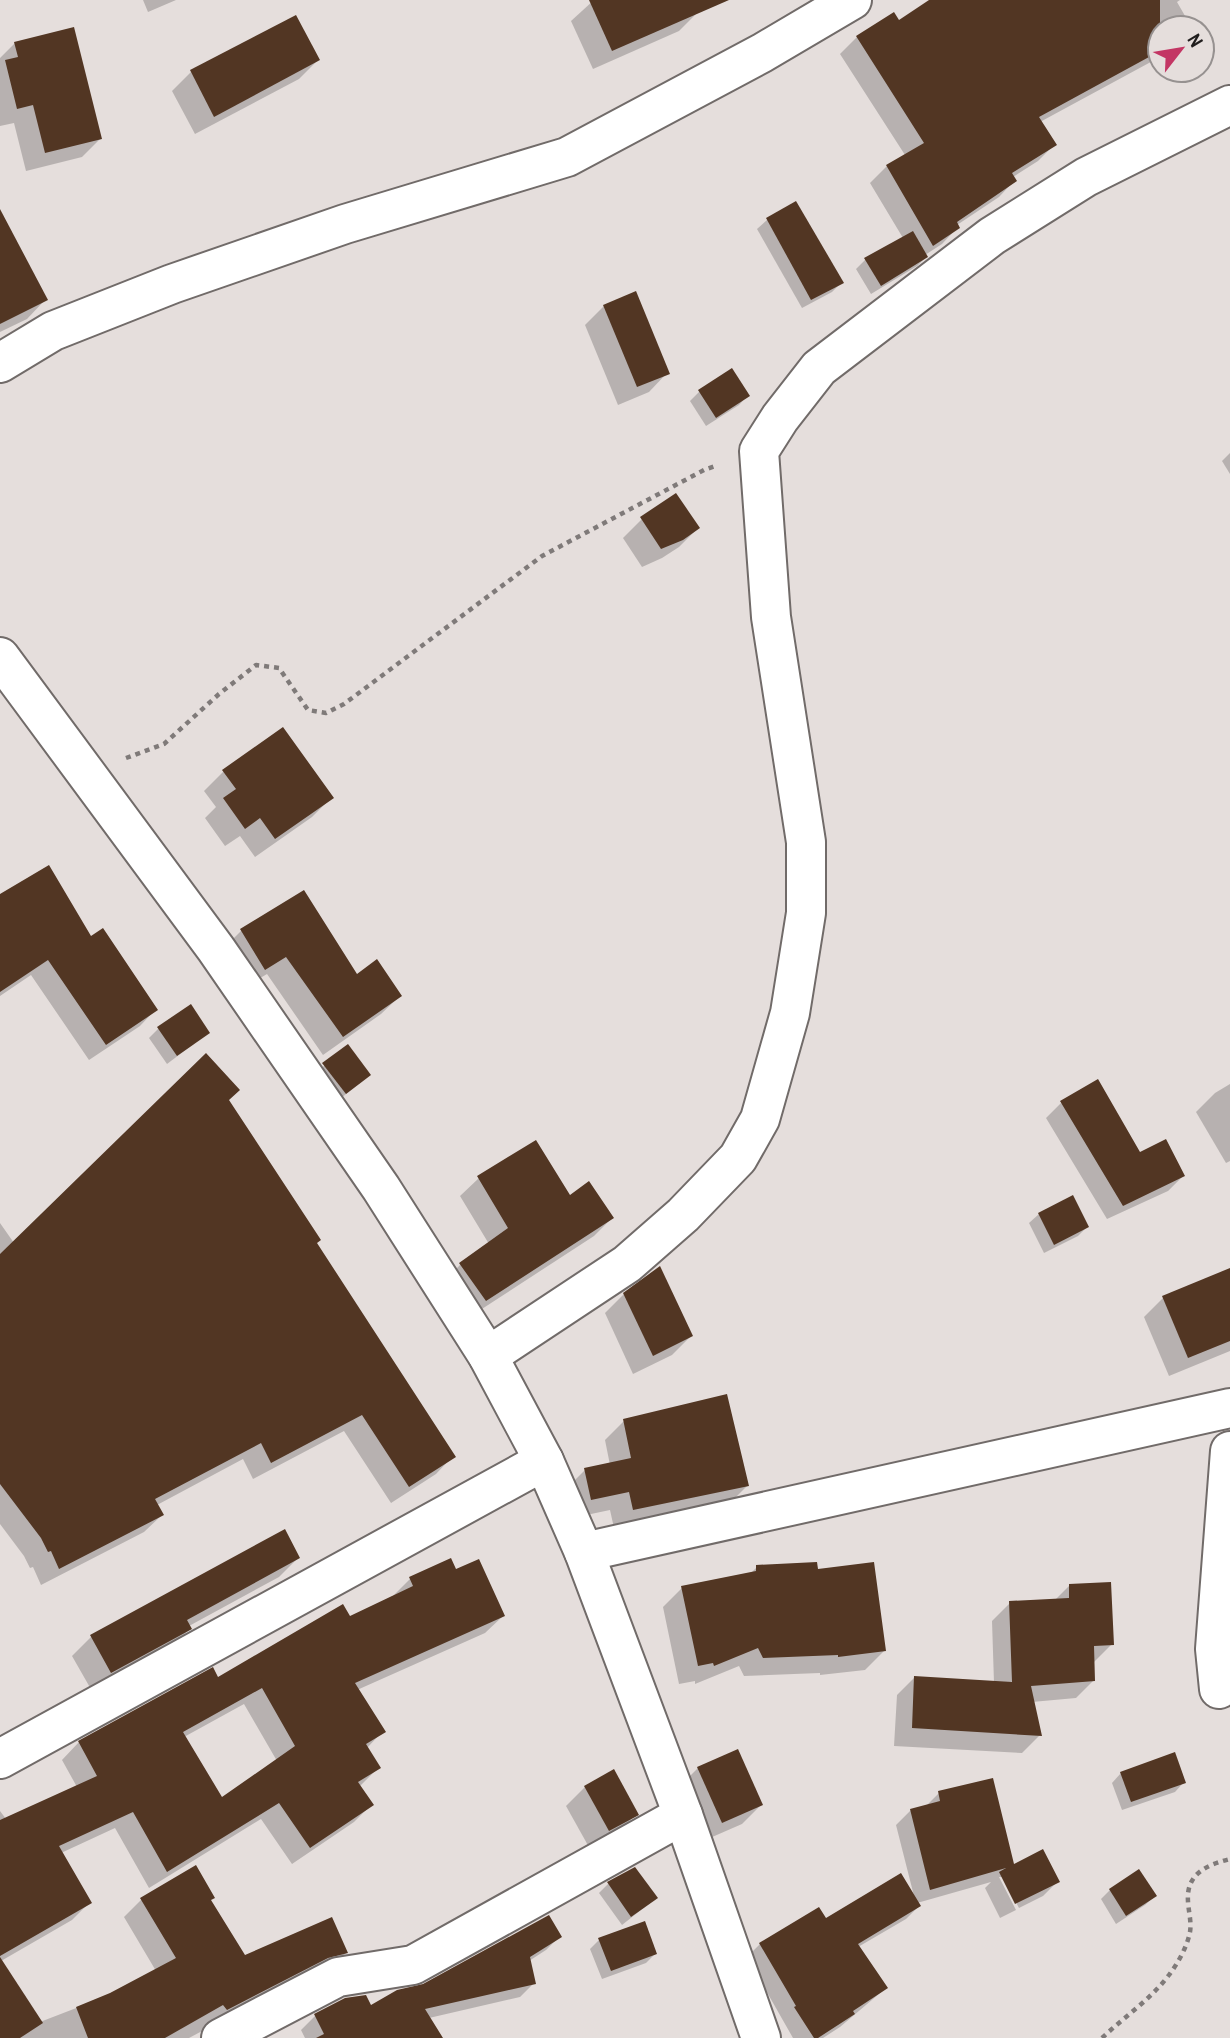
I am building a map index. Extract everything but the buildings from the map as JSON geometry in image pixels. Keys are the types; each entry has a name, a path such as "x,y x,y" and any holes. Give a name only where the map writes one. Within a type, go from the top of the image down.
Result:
{"street":[{"path":"0,363 53,331 172,284 345,224 567,157 762,52 852,0"},
{"path":"488,1356 626,1264 683,1215 738,1158 760,1119 790,1013 806,913 806,842 771,617 759,451 780,418 819,368 992,236 1086,177 1230,105"},
{"path":"0,657 216,948 373,1176 488,1356 544,1461 584,1552 683,1815 761,2038"},
{"path":"584,1552 1230,1408"},
{"path":"1219,1689 1216,1649 1230,1451"},
{"path":"0,1759 544,1461"},
{"path":"221,2038 338,1977 414,1965 683,1815"}],"path":[{"path":"86,773 164,744 219,694 256,666 279,668 307,709 326,713 344,704 542,556 704,470 759,451"},
{"path":"1102,2038 1138,2009 1168,1976 1183,1952 1190,1931 1188,1893 1195,1876 1210,1865 1230,1859"}]}
